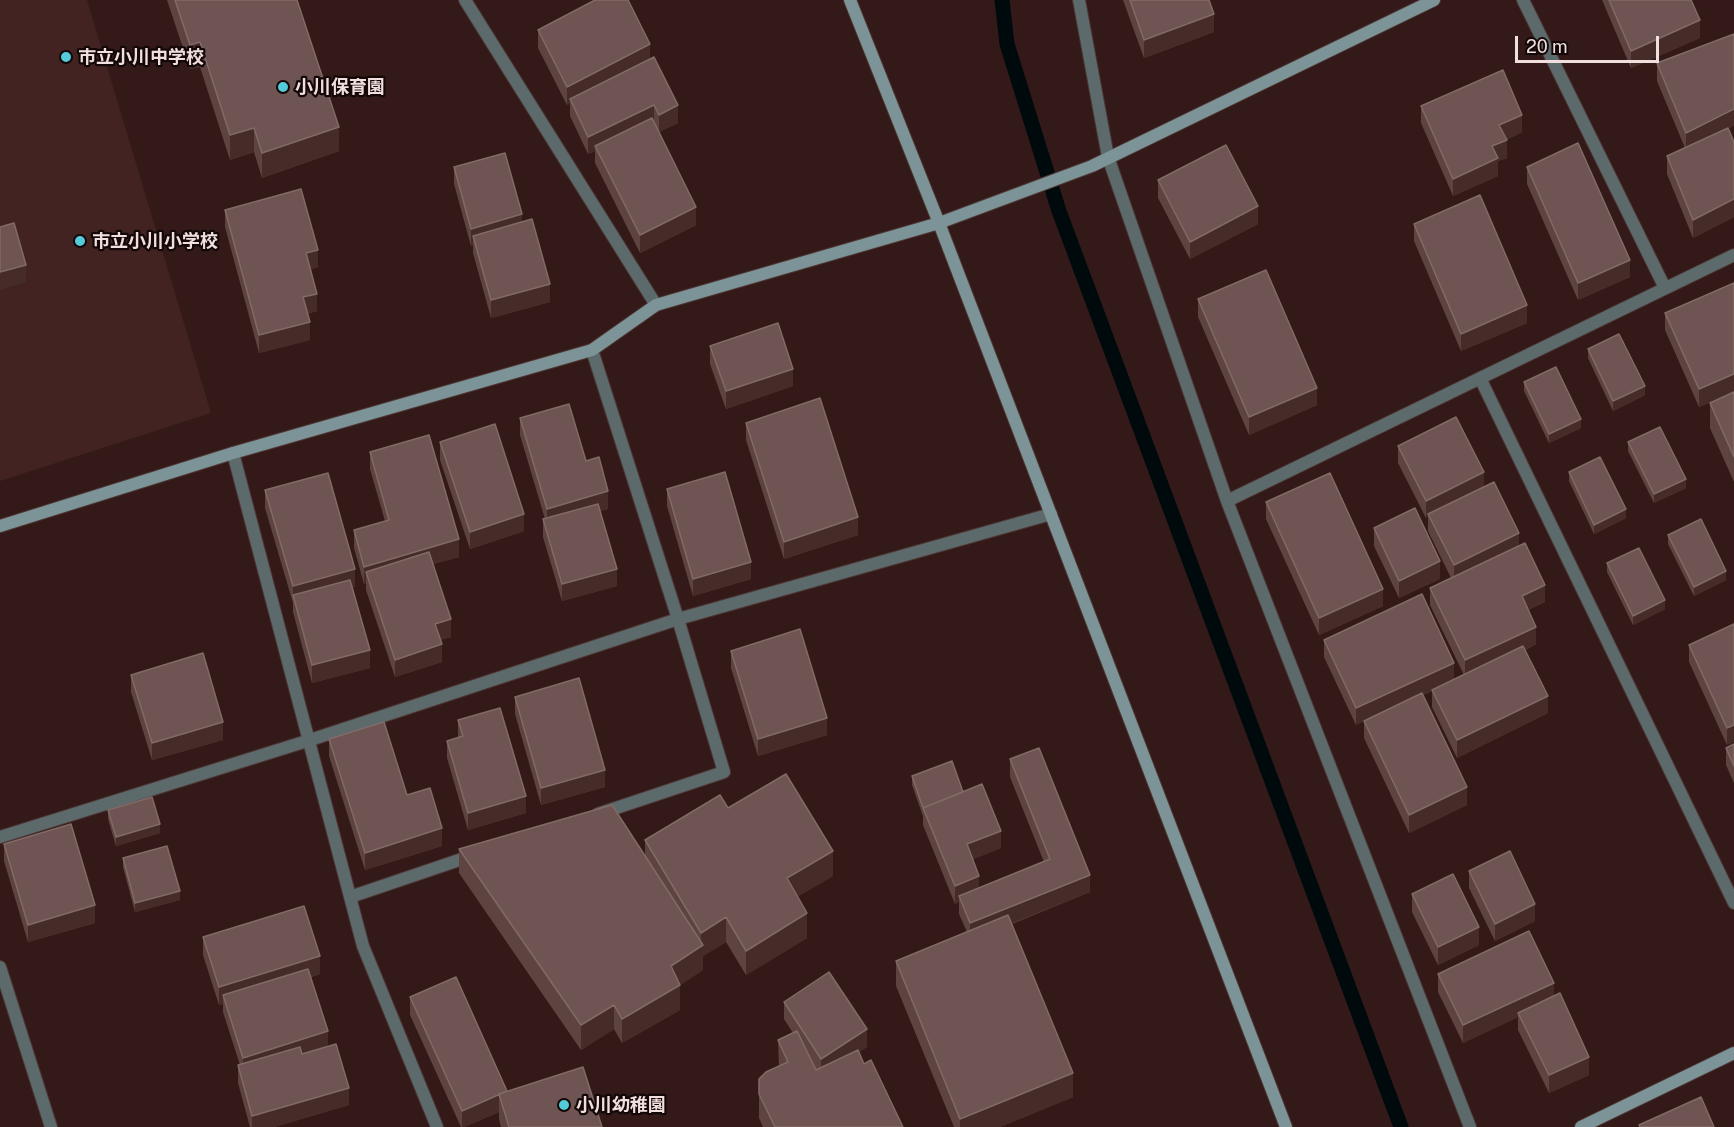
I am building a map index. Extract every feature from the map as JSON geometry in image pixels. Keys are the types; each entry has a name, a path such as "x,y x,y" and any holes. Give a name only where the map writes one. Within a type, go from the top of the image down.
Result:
{"street":[{"path":"465,0 656,305"},
{"path":"850,0 939,223 1286,1127"},
{"path":"1079,0 1108,157 1227,501 1470,1127"},
{"path":"0,526 233,453 592,350 656,305 939,223 1092,166 1434,0"},
{"path":"1523,0 1665,288"},
{"path":"1227,501 1734,255"},
{"path":"588,817 724,772 592,350"},
{"path":"1480,378 1734,903"},
{"path":"233,453 363,946 437,1127"},
{"path":"0,837 308,741 678,619 1051,514"},
{"path":"350,897 486,851"},
{"path":"0,967 51,1127"},
{"path":"1581,1127 1734,1053"}],"shaded area":[{"name":"市立小川小学校","path":"0,0 87,0 211,413 0,481"}],"building":[{"name":"小川保育園","path":"175,0 297,0 339,127 262,153 254,128 230,135 200,42 190,45"},
{"path":"595,0 628,0 650,44 567,87 538,30"},
{"path":"1130,0 1209,0 1214,14 1144,40"},
{"path":"1609,0 1691,0 1700,20 1631,51"},
{"path":"1734,34 1734,109 1686,133 1657,63"},
{"path":"654,57 678,105 659,115 654,105 588,137 570,99"},
{"path":"1503,70 1522,115 1499,125 1507,140 1492,146 1498,158 1453,179 1421,106"},
{"path":"652,118 696,207 640,235 595,146"},
{"path":"1728,128 1734,142 1734,199 1693,220 1667,156"},
{"path":"1578,143 1630,260 1578,283 1527,167"},
{"path":"1226,145 1258,206 1190,242 1158,180"},
{"path":"505,153 522,214 471,229 454,167"},
{"path":"301,189 318,250 306,253 317,294 303,297 310,322 259,335 225,210"},
{"path":"1480,195 1527,305 1461,334 1414,224"},
{"path":"532,219 550,284 491,300 473,236"},
{"path":"14,223 26,265 0,272 0,227"},
{"path":"1266,270 1317,388 1249,417 1198,299"},
{"path":"1734,283 1734,374 1699,389 1665,313"},
{"path":"778,323 793,369 726,391 710,346"},
{"path":"1619,334 1645,386 1613,401 1588,349"},
{"path":"1556,367 1581,419 1549,434 1524,382"},
{"path":"1734,392 1734,457 1710,403"},
{"path":"820,398 858,517 784,542 746,423"},
{"path":"569,404 586,461 599,457 608,491 547,509 520,418"},
{"path":"1456,417 1484,472 1426,501 1398,446"},
{"path":"495,424 524,514 470,532 440,442"},
{"path":"1660,427 1686,479 1654,494 1628,442"},
{"path":"429,435 459,539 364,567 354,530 389,520 370,452"},
{"path":"1600,457 1626,509 1594,525 1569,472"},
{"path":"725,472 751,562 693,579 667,489"},
{"path":"328,473 355,569 293,586 265,490"},
{"path":"1330,473 1383,589 1319,618 1266,502"},
{"path":"1494,482 1519,533 1454,565 1428,514"},
{"path":"598,504 617,569 562,584 543,519"},
{"path":"1415,508 1440,561 1399,581 1374,528"},
{"path":"1701,519 1726,571 1694,587 1668,535"},
{"path":"1525,543 1545,585 1522,596 1536,627 1465,660 1430,588"},
{"path":"1639,548 1665,600 1633,616 1607,563"},
{"path":"429,552 451,619 435,624 442,644 395,660 366,572"},
{"path":"350,580 370,650 312,665 293,595"},
{"path":"1422,594 1454,663 1356,708 1324,640"},
{"path":"1734,624 1734,725 1727,728 1689,645"},
{"path":"800,629 827,718 758,739 731,651"},
{"path":"1523,646 1548,696 1457,740 1432,690"},
{"path":"203,653 223,722 152,743 131,675"},
{"path":"579,678 605,770 541,788 515,697"},
{"path":"1422,693 1467,787 1409,815 1364,721"},
{"path":"500,708 526,796 468,813 447,741 463,736 458,720"},
{"path":"384,722 407,795 430,788 442,828 365,853 329,739"},
{"path":"1734,744 1734,766 1726,748"},
{"path":"1039,748 1090,875 970,923 959,896 1050,859 1010,759"},
{"path":"952,761 963,792 923,808 912,776"},
{"path":"786,774 833,851 787,878 807,913 746,951 726,917 701,933 645,840 720,795 728,808"},
{"path":"982,784 1001,831 967,844 979,876 955,886 923,808"},
{"path":"152,797 160,824 116,837 108,810"},
{"path":"612,805 703,945 671,966 680,985 622,1019 614,1005 581,1025 459,849"},
{"path":"71,824 95,905 28,925 4,844"},
{"path":"167,846 180,891 135,903 123,858"},
{"path":"1510,851 1535,904 1495,924 1469,871"},
{"path":"1453,874 1479,927 1438,947 1412,894"},
{"path":"304,906 320,956 219,987 203,937"},
{"path":"1008,915 1073,1073 960,1119 896,961"},
{"path":"1529,931 1554,983 1463,1025 1438,974"},
{"path":"308,969 328,1031 243,1058 223,995"},
{"path":"829,972 867,1029 821,1059 784,1002"},
{"path":"456,977 507,1091 462,1111 410,997"},
{"path":"1560,993 1589,1057 1549,1075 1518,1013"},
{"path":"797,1031 816,1070 858,1050 864,1064 871,1060 903,1127 775,1127 759,1094 759,1079 766,1072 788,1062 778,1040"},
{"path":"336,1044 349,1088 252,1116 238,1065 300,1047 302,1054"},
{"path":"583,1067 602,1127 509,1127 499,1094"},
{"path":"1701,1097 1714,1127 1640,1127 1639,1125"}],"waterway":[{"path":"1002,0 1007,44 1059,211 1401,1127"}],"place":[{"name":"市立小川中学校","path":"66,57"},
{"name":"小川保育園","path":"283,87"},
{"name":"市立小川小学校","path":"80,241"},
{"name":"小川幼稚園","path":"564,1105"}]}
